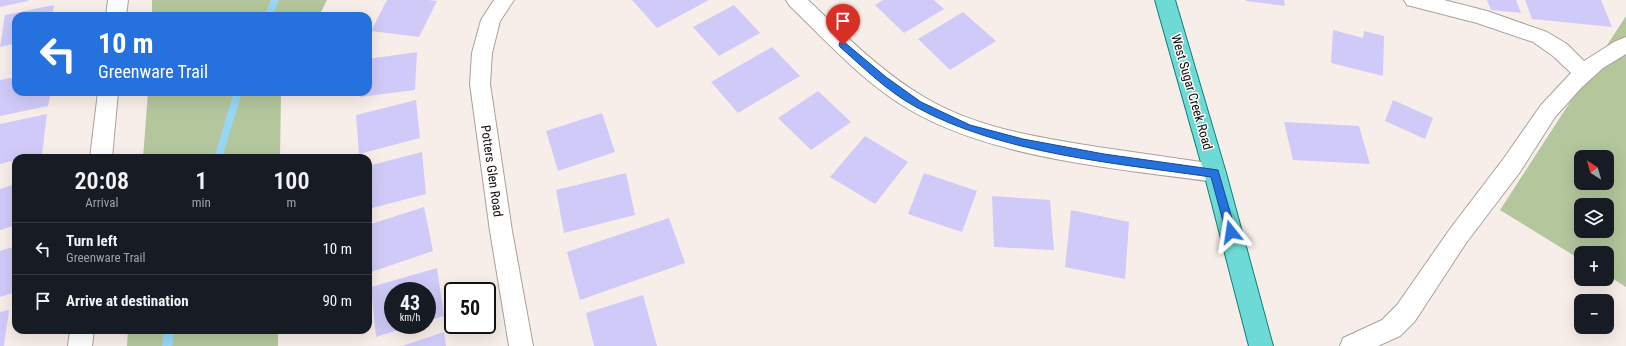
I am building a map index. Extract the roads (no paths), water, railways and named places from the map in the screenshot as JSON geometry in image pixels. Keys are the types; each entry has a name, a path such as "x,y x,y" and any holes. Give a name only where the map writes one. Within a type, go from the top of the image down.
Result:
{"main road":[{"name":"West Sugar Creek Road","path":"1165,0 1215,173 1261,346"}],"street":[{"path":"116,12 118,0"},
{"name":"Potters Glen Road","path":"504,0 491,20 482,53 480,84 501,231 521,346"},
{"path":"796,0 883,80 918,104 968,128 1030,144 1104,158 1215,173"},
{"path":"1414,0 1480,16 1540,37 1560,50 1584,73"},
{"path":"1352,346 1391,328 1406,313 1458,236 1512,165 1548,111 1596,62 1620,47 1626,45"},
{"path":"101,154 108,96"},
{"path":"80,346 82,334"}],"waterway":[{"path":"270,12 275,0"},
{"path":"219,154 237,96"},
{"path":"167,346 168,334"}]}
